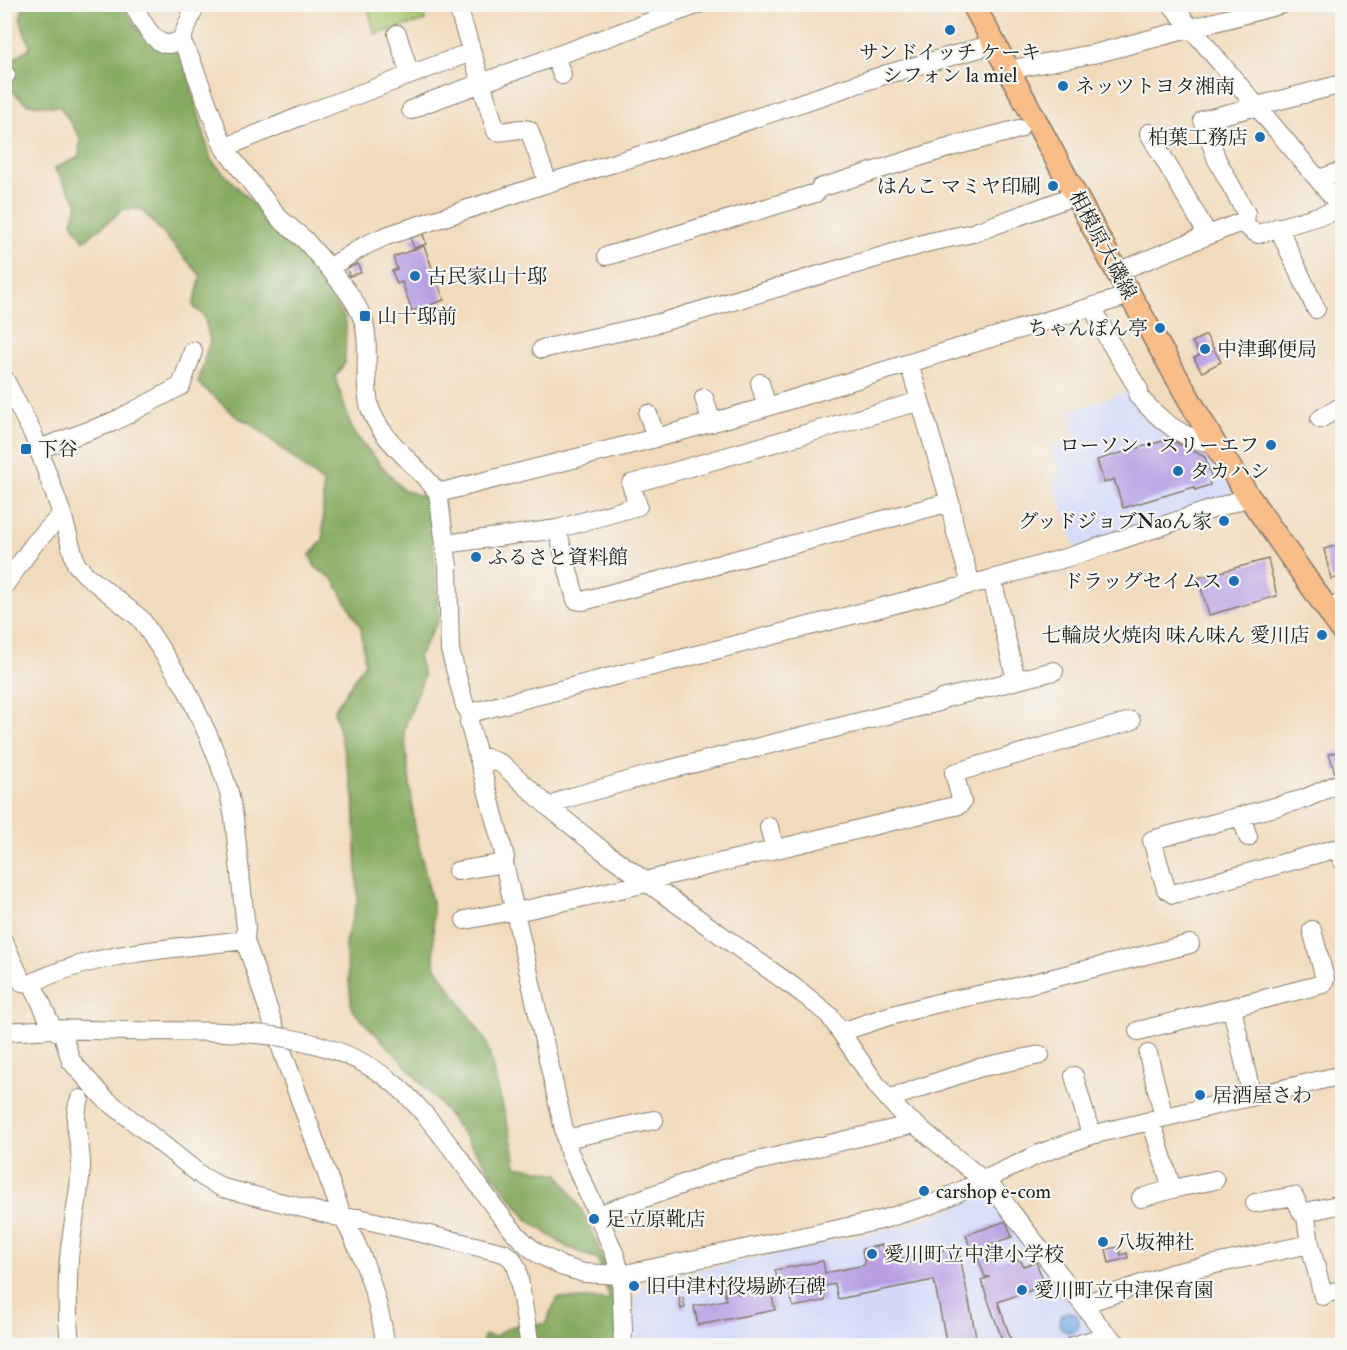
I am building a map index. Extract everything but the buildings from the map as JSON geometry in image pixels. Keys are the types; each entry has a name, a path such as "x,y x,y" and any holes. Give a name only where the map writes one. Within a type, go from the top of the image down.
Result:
{"main road":[{"name":"相模原大磯線","path":"973,4 1117,272 1214,443 1249,497 1335,606 1342,630"}],"street":[{"path":"133,4 142,22 158,40 168,44 181,40"},
{"path":"196,4 181,40 191,60 224,148 280,219 305,240 352,298 363,318 366,388 370,408 381,431 425,475 438,493 448,566 450,650 465,706 470,713 469,722 505,857 504,863 569,1152 615,1255 621,1275 622,1346"},
{"path":"457,4 496,131 523,128 529,130 549,183"},
{"path":"411,110 699,4"},
{"path":"1171,4 1259,107 1342,208 1258,234 1251,230 1245,222 1246,213 1217,160 1202,122 1249,108 1259,107 1342,84"},
{"path":"1007,70 1098,53 1191,29 1247,9 1283,4"},
{"path":"398,34 411,75"},
{"path":"329,268 364,246 386,236 687,141 884,75 994,44"},
{"path":"224,148 301,116 471,52"},
{"path":"555,56 562,75"},
{"path":"607,256 678,242 816,193 820,188 951,147 1018,129"},
{"path":"1149,133 1208,235"},
{"path":"1319,179 1342,171"},
{"path":"542,349 659,323 950,234 973,233 1077,195"},
{"path":"1117,272 1245,222"},
{"path":"1278,227 1317,300"},
{"path":"438,493 712,423 1131,295"},
{"path":"1093,308 1108,339 1139,390 1138,396 1157,417 1179,432 1201,442 1214,443"},
{"path":"39,449 113,422 181,386 193,351"},
{"path":"909,363 950,502 970,584"},
{"path":"4,378 19,403 39,449 62,514 76,564 86,575 141,619 186,688 215,753 229,792 234,818 246,928 245,940 343,1218 354,1238 377,1300 386,1346"},
{"path":"760,383 767,407"},
{"path":"704,398 712,423"},
{"path":"445,544 557,529 638,506 631,484 920,400"},
{"path":"1320,419 1342,406"},
{"path":"648,414 656,438"},
{"path":"470,713 780,642 970,584 1072,556 1249,497"},
{"path":"557,529 576,600 583,602 950,502"},
{"path":"4,586 34,544 62,514"},
{"path":"992,579 1016,680"},
{"path":"550,808 565,799 659,772 939,702 942,699 1054,670"},
{"path":"468,917 516,911 647,883 652,879 959,805 962,801 952,766 1038,743 1123,727"},
{"path":"478,755 502,764 550,808 647,883 802,993 829,1015 888,1099 914,1124 989,1183 1105,1333 1120,1346"},
{"path":"1342,782 1304,800 1152,840 1166,889 1173,894 1334,849 1338,850 1342,860"},
{"path":"1241,816 1248,837"},
{"path":"769,827 775,849"},
{"path":"457,871 504,863"},
{"path":"4,942 22,982 32,983 51,974 102,959 245,940"},
{"path":"1138,1031 1323,984 1325,979 1311,941"},
{"path":"841,1032 938,1003 1017,987 1190,944"},
{"path":"32,983 53,1029 63,1035 71,1061 76,1068 103,1097 203,1177 223,1188 343,1218 359,1218 504,1253 512,1259 517,1268 530,1346"},
{"path":"1232,1008 1252,1097"},
{"path":"4,1032 53,1029 263,1034 298,1039 338,1050 370,1066 397,1086 432,1122 511,1228 536,1252 561,1266 584,1273 621,1275 881,1220 933,1204 1039,1154 1091,1135 1342,1075"},
{"path":"888,1099 978,1068 1040,1055"},
{"path":"1153,1059 1158,1119 1172,1189"},
{"path":"1074,1076 1091,1135"},
{"path":"70,1346 69,1258 81,1165 76,1118 76,1109 80,1099"},
{"path":"566,1139 645,1118"},
{"path":"598,1215 724,1169 914,1124"},
{"path":"1141,1198 1215,1180"},
{"path":"1255,1203 1293,1189 1302,1213 1306,1217 1310,1244 1323,1295 1342,1290"},
{"path":"1302,1213 1342,1204"},
{"path":"1084,1304 1173,1273 1310,1244"},
{"path":"1073,1346 1096,1339 1105,1333"}],"shaded area":[{"path":"1128,391 1140,406 1172,434 1214,455 1238,490 1235,498 1076,549 1052,478 1060,475 1051,446 1077,437 1069,412"},
{"name":"愛川町立中津小学校","path":"985,1193 1092,1328 1089,1336 1057,1346 630,1346 636,1325 633,1300 647,1282 904,1226 954,1208"}],"green space":[{"path":"24,5 122,5 139,31 179,41 211,160 323,276 346,322 345,363 335,377 353,432 402,489 430,499 439,619 418,657 424,676 404,730 415,828 433,907 434,964 486,1041 516,1166 559,1174 589,1223 618,1299 615,1345 482,1345 484,1335 495,1337 512,1326 545,1324 557,1298 610,1300 598,1260 565,1246 527,1219 443,1108 352,1010 345,943 358,899 354,795 334,710 365,663 361,628 333,579 315,567 310,555 323,540 323,483 252,424 237,417 198,383 210,340 204,316 193,306 201,276 141,209 124,209 84,241 72,222 78,203 54,168 79,157 80,137 60,107 27,104 4,84 4,66 30,47 20,19"},
{"path":"367,5 422,5 425,21 375,34"}],"water":[{"path":"1065,1312 1073,1312 1079,1318 1079,1326 1073,1332 1065,1332 1059,1326 1059,1318"}],"place":[{"name":"サンドイッチ ケーキ シフォン la miel","path":"950,30"},
{"name":"ネッツトヨタ湘南","path":"1063,86"},
{"name":"柏葉工務店","path":"1260,137"},
{"name":"はんこ マミヤ印刷","path":"1053,186"},
{"name":"古民家山十邸","path":"415,276"},
{"name":"山十邸前","path":"365,316"},
{"name":"ちゃんぽん亭","path":"1160,328"},
{"name":"中津郵便局","path":"1205,349"},
{"name":"ローソン・スリーエフ","path":"1271,445"},
{"name":"下谷","path":"26,449"},
{"name":"タカハシ","path":"1178,471"},
{"name":"グッドジョブNaoん家","path":"1224,521"},
{"name":"ふるさと資料館","path":"476,557"},
{"name":"ドラッグセイムス","path":"1234,581"},
{"name":"七輪炭火焼肉 味ん味ん 愛川店","path":"1322,635"},
{"name":"居酒屋さわ","path":"1200,1095"},
{"name":"carshop e-com","path":"924,1191"},
{"name":"足立原靴店","path":"594,1219"},
{"name":"八坂神社","path":"1103,1242"},
{"name":"愛川町立中津小学校","path":"872,1254"},
{"name":"旧中津村役場跡石碑","path":"634,1286"},
{"name":"愛川町立中津保育園","path":"1022,1290"}]}
